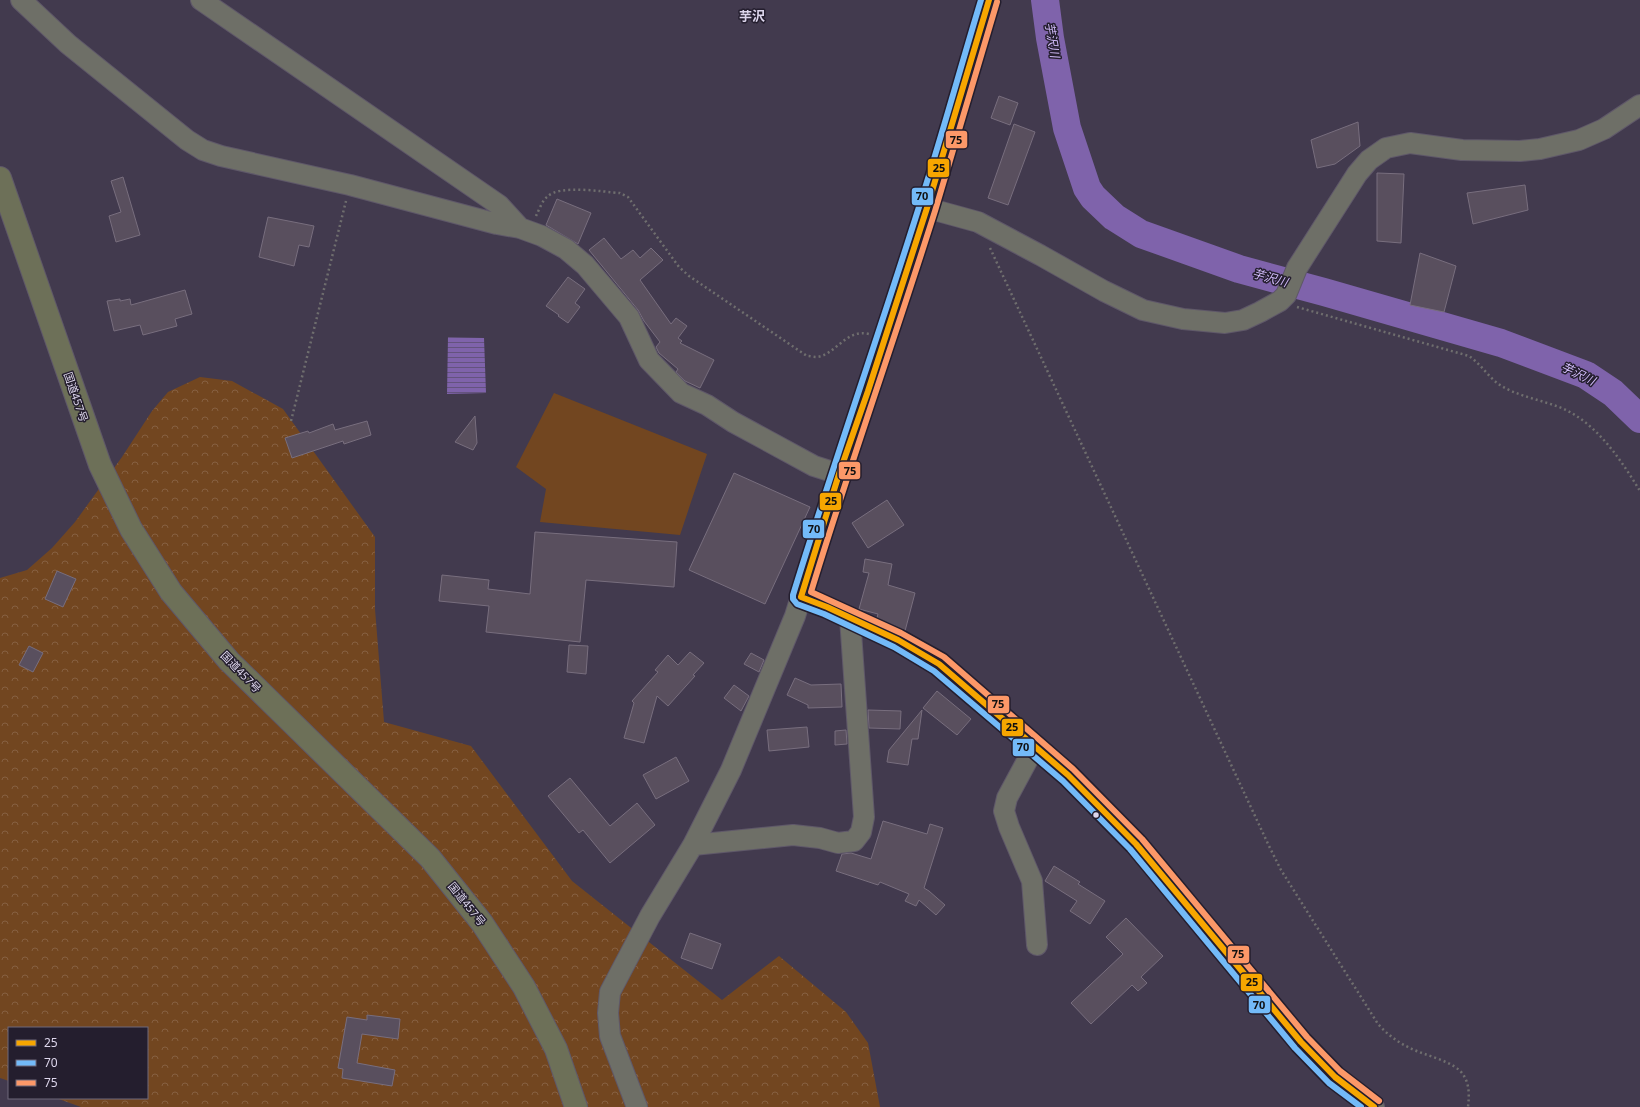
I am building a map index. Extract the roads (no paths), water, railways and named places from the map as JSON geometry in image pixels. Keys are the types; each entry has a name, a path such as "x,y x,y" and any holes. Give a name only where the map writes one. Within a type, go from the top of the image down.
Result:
{"highway":[{"name":"国道457号","path":"0,178 100,465 131,529 171,592 229,661 430,858 482,922 524,987 556,1049 576,1107"}],"street":[{"path":"21,0 68,44 187,140 203,150 221,156 350,185 497,224 520,228 542,236 566,249 585,265 629,317 649,360 681,393 814,466 839,474"},
{"path":"200,0 500,204 520,228"},
{"path":"637,1107 610,1036 608,1013 610,992 650,916 693,845 732,770 795,616 839,474 927,208 989,0"},
{"path":"927,208 978,222 1110,295 1143,310 1183,319 1225,323 1243,320 1283,298 1297,268 1356,174 1369,160 1386,148 1410,143 1462,150 1520,151 1540,149 1585,137 1604,129 1640,105"},
{"path":"801,597 828,606 898,640 939,664 1068,775 1136,844 1300,1042 1335,1077 1374,1107"},
{"path":"693,845 793,835 820,838 838,843 854,840 862,832 864,817 850,618"},
{"path":"1035,746 1007,798 1004,811 1009,827 1032,881 1037,945"}],"waterway":[{"name":"芋沢川","path":"1045,0 1050,38 1067,128 1087,188 1093,197 1114,217 1141,234 1239,269 1501,343 1586,375 1613,393 1640,419"}],"district":[{"name":"芋沢","path":"752,16"}]}
